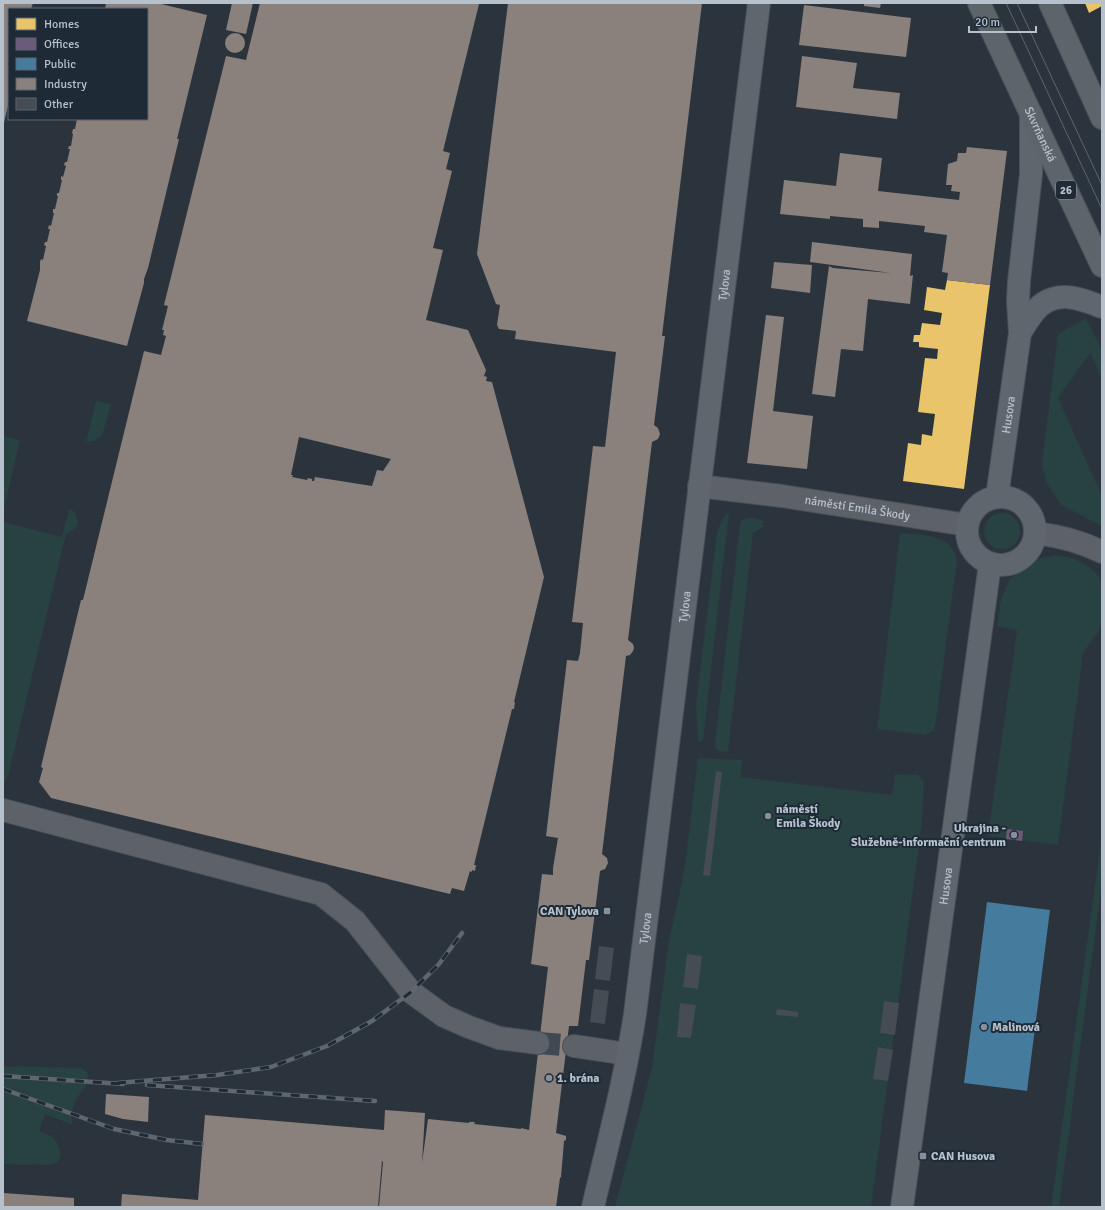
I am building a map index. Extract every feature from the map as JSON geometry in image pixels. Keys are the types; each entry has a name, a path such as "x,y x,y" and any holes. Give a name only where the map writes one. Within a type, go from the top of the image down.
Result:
{"main road":[{"name":"Skvrňanská","path":"979,3 1102,266"},
{"path":"1050,3 1102,118"}],"street":[{"name":"Tylova","path":"593,1207 627,1054 634,1014 759,3"},
{"path":"1020,333 1018,301 1019,281 1031,174 1031,114"},
{"path":"1020,333 1035,311 1052,298 1073,297 1102,307"},
{"name":"Husova","path":"997,497 1020,333"},
{"name":"náměstí Emila Škody","path":"699,486 782,496 967,525"},
{"path":"997,497 1009,498 1020,502 1029,511 1034,521 1036,533 1033,544 1028,553 1020,560 1011,564 1000,566 981,560 974,553 969,544 967,535 967,525 971,514 978,506 987,500 997,497"},
{"path":"1036,533 1068,538 1086,544 1102,552"},
{"name":"Husova","path":"902,1207 990,564"},
{"path":"3,810 321,894 355,921 411,992 444,1016 499,1038 538,1043"},
{"path":"574,1046 627,1054"}],"green space":[{"path":"1086,318 1102,351 1102,378 1090,353 1058,398 1102,496 1102,526 1061,505 1046,482 1042,463 1058,334"},
{"path":"96,401 111,404 102,436 94,441 86,442"},
{"path":"3,436 20,440 3,512"},
{"path":"69,509 75,512 78,522 74,530 66,534 8,776 3,784 3,522 62,537"},
{"path":"729,512 703,741 698,741 696,704 717,533 722,521"},
{"path":"1006,513 1015,518 1019,524 1019,538 1015,544 1006,549 998,549 989,544 985,538 984,527 989,518 995,514"},
{"path":"754,518 764,522 762,528 753,533 728,752 719,751 715,748 715,743 740,524 742,520"},
{"path":"900,533 926,535 943,540 954,552 957,561 935,727 933,731 925,735 877,729"},
{"path":"1056,555 1072,558 1085,564 1097,574 1102,584 1102,620 1098,633 1083,654 1058,845 988,836 1017,630 997,626 1001,599 1010,579 1037,559"},
{"path":"698,758 742,760 741,777 892,795 895,774 918,775 924,781 922,822 871,1207 615,1207 652,1068 669,940 685,864"},
{"path":"1102,834 1102,883 1059,1207 1051,1207"},
{"path":"3,1066 81,1068 87,1072 87,1085 82,1090 75,1102 71,1115 73,1125 45,1114 39,1131 50,1136 57,1142 60,1148 58,1162 49,1165 3,1164"}],"building: Homes":[{"path":"1085,3 1102,3 1102,6 1089,13"},
{"path":"947,280 990,285 964,489 903,481 908,443 921,445 922,434 932,436 935,414 918,412 925,358 937,359 938,349 919,347 919,342 913,342 914,335 920,335 922,323 940,325 942,313 924,310 927,287 945,290"}],"building: Offices":[{"name":"Ukrajina - Služebně-informační centrum","path":"1007,829 1023,831 1022,841 1006,839"}],"building: Public":[{"path":"987,902 1050,910 1027,1091 964,1083"}],"building: Industry":[{"path":"3,3 33,3 31,8 8,8 8,105 4,123"},
{"path":"106,3 157,3 207,15 148,268 127,346 27,321 40,270 40,262 41,259 43,260 46,246 44,245 45,242 47,242 50,229 48,229 49,225 51,226 54,213 53,209 55,209 58,196 57,193 59,193 62,180 61,176 63,177 66,166 64,165 65,162 67,162 70,149 68,149 69,146 71,146 72,133 73,129 75,129 77,120 148,120 148,8 105,8"},
{"path":"232,3 253,3 246,34 226,30"},
{"path":"260,3 479,4 443,151 450,153 446,169 452,171 433,248 443,250 426,320 468,330 486,370 484,376 487,377 486,381 492,382 544,577 514,702 514,709 512,709 474,865 476,865 475,871 470,871 464,891 452,888 450,894 51,798 39,782 43,768 41,767 81,600 83,600 144,351 161,355 166,336 163,335 164,330 162,330 168,306 164,305 226,56 246,60","holes":["299,437 391,459 383,471 377,470 372,486 315,477 314,481 312,481 312,479 308,478 307,480 292,477 293,475 291,475"]},
{"path":"508,3 702,3 662,336 665,336 654,425 658,428 660,434 658,439 652,442 628,640 633,644 634,648 630,655 626,656 602,854 607,858 608,863 605,869 600,871 589,960 586,960 578,1026 569,1026 556,1133 566,1136 566,1140 564,1141 561,1177 556,1207 379,1207 382,1161 378,1207 121,1207 122,1194 198,1200 205,1115 384,1130 385,1110 425,1113 422,1163 428,1119 469,1123 475,1122 474,1124 529,1130 548,967 531,964 542,874 553,875 558,838 546,836 567,660 578,661 580,653 583,623 572,622 593,446 605,447 616,352 515,339 516,331 499,329 497,325 500,305 496,304 477,254"},
{"path":"864,3 881,3 880,8 864,6"},
{"path":"804,5 911,18 906,57 799,45"},
{"path":"235,33 242,36 245,43 242,50 235,53 228,50 225,43 228,36"},
{"path":"802,56 857,63 853,88 900,93 897,119 796,107"},
{"path":"967,147 1007,151 990,285 947,280 948,273 942,272 947,235 924,232 925,226 879,221 879,228 863,227 863,219 830,216 830,219 780,214 784,180 836,186 840,153 882,158 878,191 959,200 960,192 951,191 952,185 946,185 948,164 957,161 958,153 966,153"},
{"path":"812,242 912,254 910,276 913,275 910,304 868,299 863,351 841,349 835,397 812,394 829,266 833,268 891,273 810,262"},
{"path":"774,262 812,265 810,293 771,288"},
{"path":"766,315 784,317 773,411 813,416 807,469 747,463"},
{"path":"106,1094 149,1097 148,1122 123,1119 105,1114"},
{"path":"3,1193 74,1198 74,1207 3,1207"}],"building: Other":[{"path":"716,771 722,772 710,876 703,875"},
{"path":"599,946 614,948 610,981 595,979"},
{"path":"687,954 702,956 698,989 683,987"},
{"path":"594,989 609,991 605,1024 590,1022"},
{"path":"884,1001 899,1003 895,1035 880,1033"},
{"path":"680,1003 696,1005 691,1038 677,1037"},
{"path":"777,1009 798,1012 798,1017 776,1015"},
{"path":"878,1047 893,1050 888,1081 873,1079"}],"tunnel":[{"path":"538,1043 574,1046"}],"tram line":[{"path":"1006,3 1102,209"},
{"path":"1017,3 1102,185"}],"railway":[{"path":"117,1083 217,1075 271,1067 327,1046 372,1021 411,992 439,964 462,933"},
{"path":"3,1076 123,1084"},
{"path":"147,1085 375,1101"},
{"path":"3,1089 114,1129 167,1140 202,1144"}],"place":[{"name":"náměstí Emila Škody","path":"768,816"},
{"name":"Ukrajina - Služebně-informační centrum","path":"1014,835"},
{"name":"CAN Tylova","path":"607,911"},
{"name":"Malinová","path":"984,1027"},
{"name":"1. brána","path":"549,1078"},
{"name":"CAN Husova","path":"923,1156"}]}
